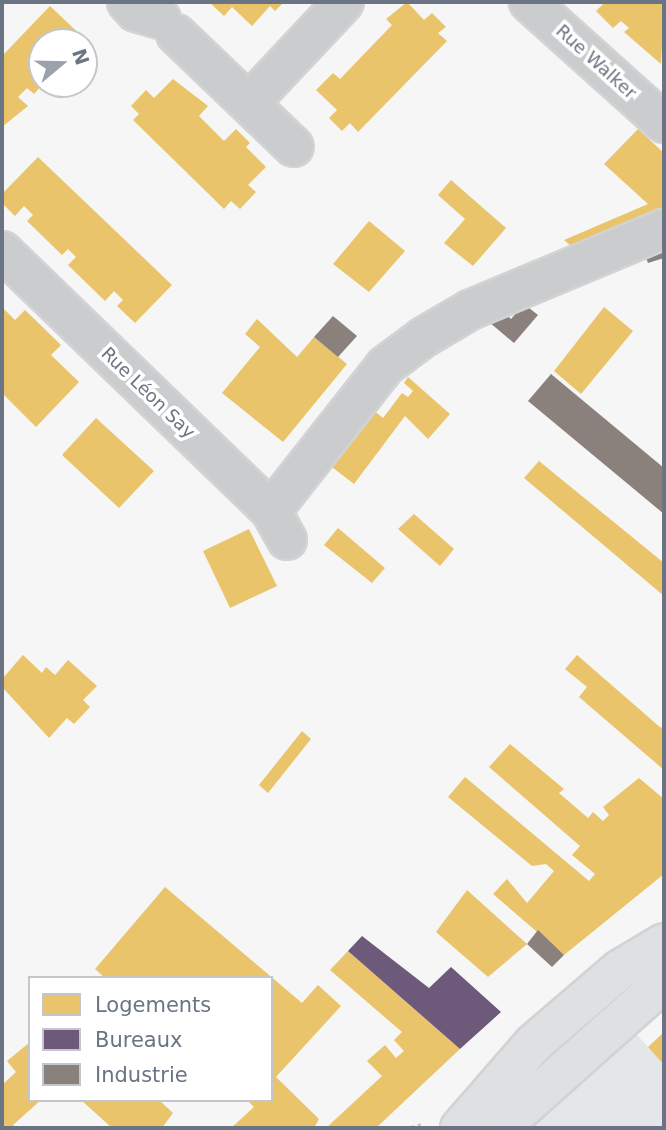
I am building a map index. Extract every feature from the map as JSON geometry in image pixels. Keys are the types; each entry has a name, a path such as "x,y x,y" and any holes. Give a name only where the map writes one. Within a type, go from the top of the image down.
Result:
{"main road":[{"path":"460,1128 533,1044 620,970 664,943"},
{"path":"500,1128 664,982"}],"street":[{"path":"127,2 136,12 169,27 295,147"},
{"path":"250,102 344,2"},
{"name":"Rue Walker","path":"528,2 664,123"},
{"name":"Rue Léon Say","path":"2,251 279,525 376,376 424,337 470,310 664,229"}],"shaded area":[{"path":"612,1007 664,1065 664,1128 476,1128"}],"building: Logements":[{"path":"209,2 284,2 275,11 270,6 252,26 232,7 224,16"},
{"path":"407,2 424,20 432,13 446,27 438,33 447,41 358,132 350,123 342,131 329,118 337,110 316,90 333,73 340,79 392,25 386,19"},
{"path":"605,2 664,2 661,64 624,32 629,28 621,21 613,28 596,11"},
{"path":"50,6 73,28 29,28"},
{"path":"28,29 28,89 18,97 28,106 2,127 2,56"},
{"path":"173,79 208,106 199,116 224,141 236,129 250,143 246,147 266,167 248,185 256,192 240,209 231,201 224,209 133,120 139,114 131,106 146,90 154,98"},
{"path":"638,129 664,153 664,216 578,252 564,240 648,204 604,164"},
{"path":"38,157 172,285 135,323 117,306 123,300 114,291 105,301 68,265 76,257 68,249 62,255 27,221 33,215 24,206 15,216 2,203 2,194"},
{"path":"451,180 506,228 473,266 444,243 465,219 438,195"},
{"path":"369,221 405,251 369,292 333,264"},
{"path":"2,307 15,320 25,310 61,345 51,355 79,382 36,427 2,393"},
{"path":"604,307 633,331 581,394 554,371"},
{"path":"257,319 297,357 314,337 347,364 283,442 222,393 260,347 245,334"},
{"path":"408,377 450,414 428,439 405,416 354,484 324,461 367,405 383,418 402,393 408,397 413,391 404,383"},
{"path":"96,418 154,471 119,508 62,455"},
{"path":"539,461 664,563 664,596 524,478"},
{"path":"414,514 454,549 440,566 398,529"},
{"path":"338,528 385,568 372,583 324,545"},
{"path":"249,529 277,586 230,608 203,551"},
{"path":"23,655 42,673 46,667 55,675 68,660 97,686 83,700 90,707 74,724 67,718 49,738 2,687 2,679"},
{"path":"577,655 661,728 664,724 664,770 579,697 587,687 565,669"},
{"path":"302,731 311,739 268,793 259,785"},
{"path":"510,744 564,789 559,793 588,818 593,812 603,821 609,815 603,807 639,778 664,799 664,874 564,955 493,894 507,879 527,903 554,871 546,864 532,866 448,797 465,777 589,881 595,874 572,855 580,846 489,767"},
{"path":"165,887 270,976 103,976 95,969"},
{"path":"467,890 527,944 488,977 436,932"},
{"path":"348,951 460,1049 376,1128 326,1128 382,1076 367,1061 385,1045 396,1058 404,1051 394,1040 402,1032 330,970"},
{"path":"273,978 302,1003 318,985 341,1006 276,1077 319,1119 314,1128 231,1128 254,1107 249,1102 273,1102"},
{"path":"664,1032 664,1065 648,1047"},
{"path":"28,1044 28,1102 39,1102 13,1125 17,1128 2,1128 2,1085 16,1072 7,1061"},
{"path":"83,1102 161,1102 173,1113 162,1128 112,1128"}],"building: Bureaux":[{"path":"362,936 429,988 451,967 501,1012 460,1049 348,951"}],"building: Industrie":[{"path":"664,238 664,258 648,263 642,247"},
{"path":"524,304 538,315 514,343 489,322 501,310 511,319"},
{"path":"333,316 357,336 338,357 314,337"},
{"path":"551,374 664,468 664,514 528,401"},
{"path":"538,930 564,955 552,967 527,944"}]}
